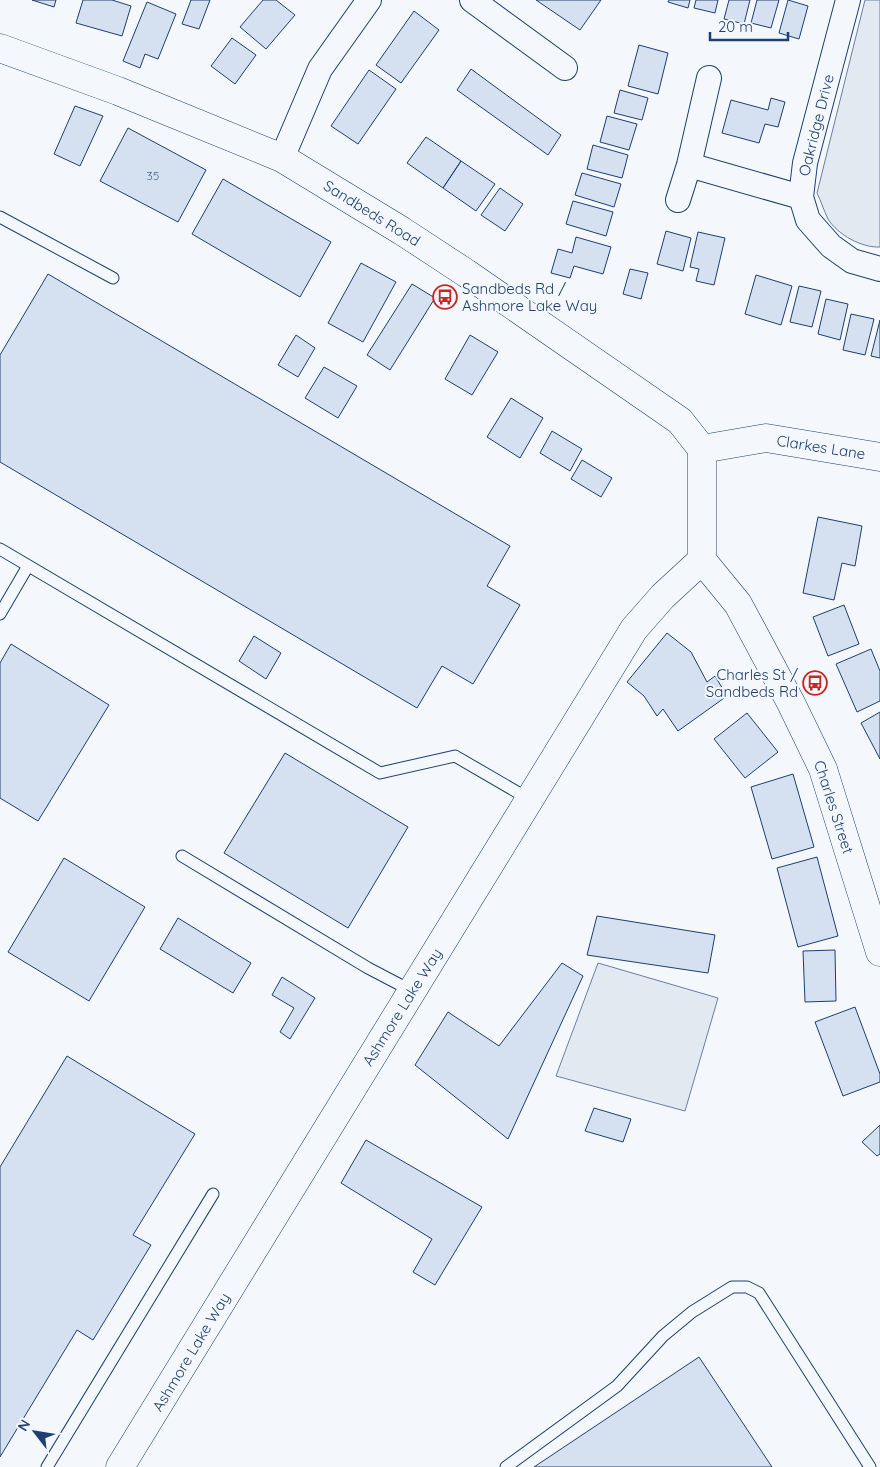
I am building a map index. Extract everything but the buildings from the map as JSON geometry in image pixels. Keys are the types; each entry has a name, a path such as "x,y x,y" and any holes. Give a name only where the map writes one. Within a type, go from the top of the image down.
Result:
{"street":[{"path":"282,158 320,69 369,0"},
{"path":"472,0 565,68"},
{"name":"Oakridge Drive","path":"848,0 805,162 800,197 808,220 831,246 852,262 880,270"},
{"name":"Sandbeds Road","path":"0,48 118,91 282,158 402,230 474,278 680,421 702,449"},
{"path":"678,200 689,166 709,78"},
{"path":"689,166 800,197"},
{"name":"Clarkes Lane","path":"702,449 766,438 880,457"},
{"path":"702,449 702,560"},
{"name":"Ashmore Lake Way","path":"120,1467 634,629 663,596 702,560"},
{"name":"Charles Street","path":"702,560 738,604 791,702 823,769 880,952"}],"lane":[{"path":"0,217 112,278"},
{"path":"0,549 380,773 455,756 529,799"},
{"path":"0,614 28,566"},
{"path":"182,856 368,968 412,990"},
{"path":"47,1467 214,1194"},
{"path":"506,1467 617,1386 663,1336 692,1312 732,1287 747,1287 759,1293 870,1467"}],"shaded area":[{"path":"865,0 880,0 880,247 858,243 832,225 817,193"},
{"path":"598,963 718,998 685,1111 556,1076"}],"place":[{"name":"Sandbeds Rd / Ashmore Lake Way","path":"445,297"},
{"name":"Charles St / Sandbeds Rd","path":"815,683"}]}
